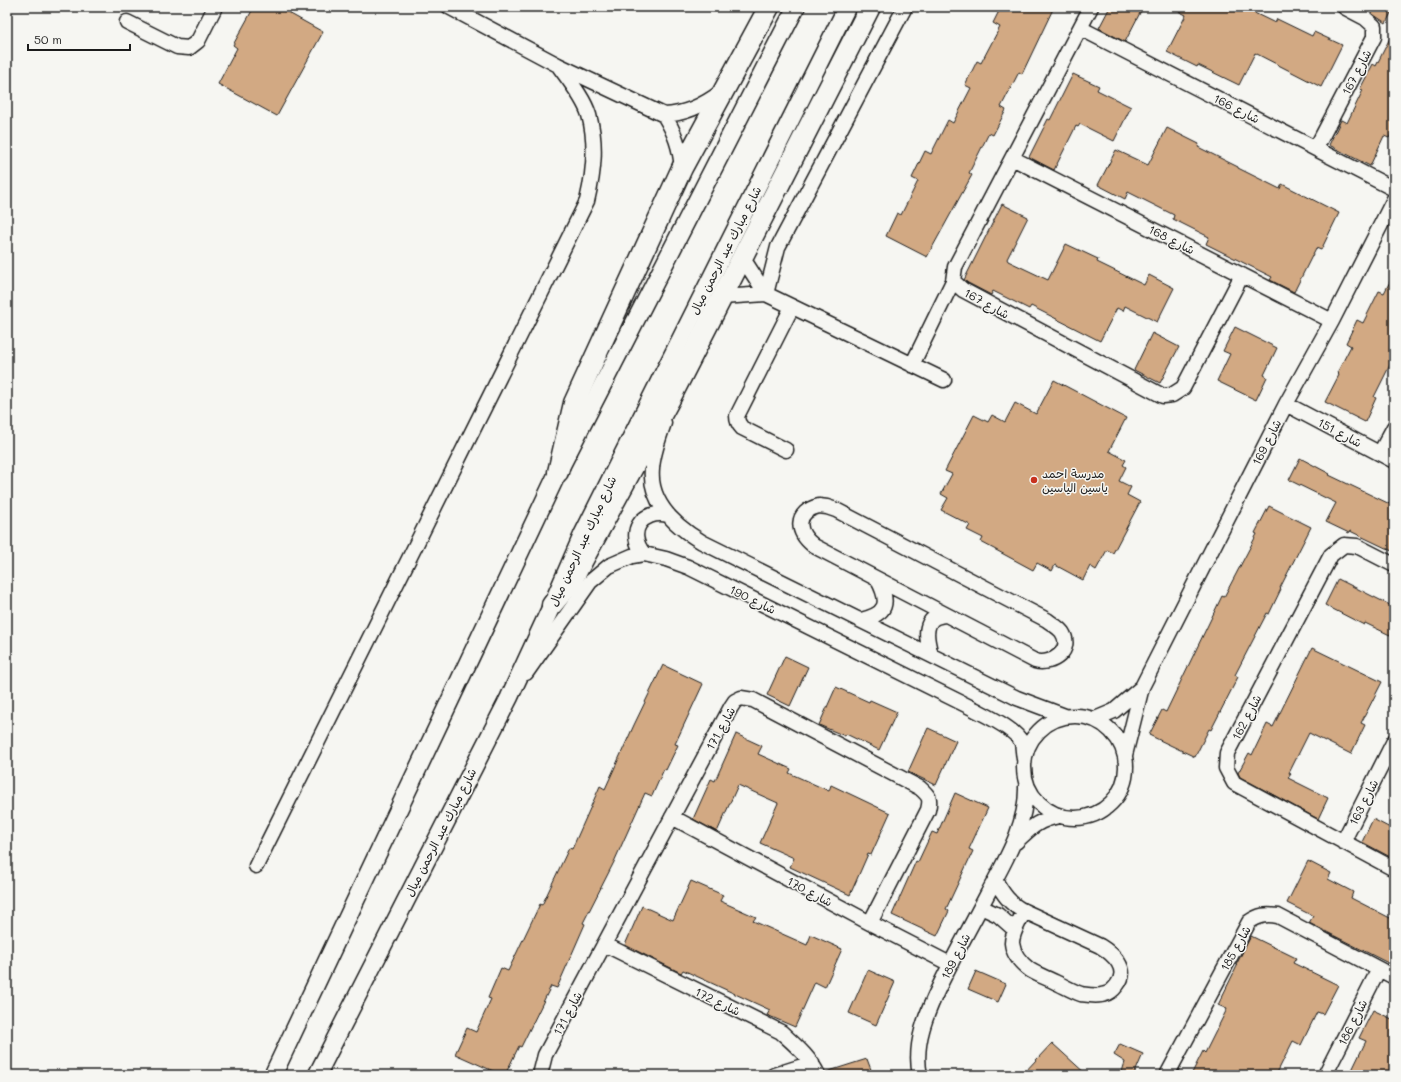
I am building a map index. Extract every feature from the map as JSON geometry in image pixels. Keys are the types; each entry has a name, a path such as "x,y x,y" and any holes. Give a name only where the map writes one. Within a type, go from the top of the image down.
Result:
{"highway":[{"path":"558,472 574,403 682,168 769,7"},
{"path":"552,605 571,582 671,397 870,7"}],"main road":[{"path":"273,1075 558,472 796,7"},
{"name":"شارع مبارك عبد الرحمن ميال","path":"317,1075 509,698 583,534 847,7"}],"street":[{"path":"127,22 178,47 189,48 198,41 215,7"},
{"path":"449,7 558,65 664,115 690,110 710,100 726,88"},
{"path":"766,294 778,247 905,7"},
{"name":"شارع 167","path":"1091,7 955,267 953,281 962,290 1163,396 1172,395 1183,388 1242,275"},
{"name":"شارع 167","path":"1316,148 1374,38 1374,26 1365,18 1344,7"},
{"name":"شارع 166","path":"1080,28 1394,189"},
{"path":"256,866 587,201 593,178 595,154 589,114 578,94 558,65"},
{"path":"664,115 674,132 680,150 682,168"},
{"name":"شارع 168","path":"1012,158 1332,321"},
{"name":"شارع 169","path":"1125,755 1142,687 1286,404 1332,321 1394,199"},
{"path":"742,257 766,294"},
{"path":"912,365 953,281"},
{"path":"722,297 766,294 944,380"},
{"path":"786,450 742,428 738,424 737,420 792,306"},
{"path":"671,397 653,458 652,470 652,482 655,494 668,515 683,530 702,542 1017,698 1065,716 1080,716 1095,719 1109,728 1119,740 1125,755 1126,770 1123,785 1115,799 1104,809 1090,816 1075,818 1059,816 1045,809 1034,798 1026,784 1023,772 1024,759 1028,744 1037,731 1050,722 1065,716"},
{"name":"شارع 151","path":"1286,404 1394,461"},
{"path":"1380,453 1394,427"},
{"path":"819,506 836,510 1047,620 1057,627 1062,633 1065,642 1063,651 1057,658 1050,662 1042,663 1035,661 946,615 814,546 807,541 803,534 800,526 801,517 811,508 819,506"},
{"path":"644,554 637,542 636,535 641,522 653,514 660,513 668,515"},
{"name":"شارع 162","path":"1394,565 1357,546 1344,545 1331,554 1227,753 1226,768 1234,783 1394,869"},
{"name":"شارع 190","path":"509,698 590,582 609,566 632,556 644,554 666,559 688,568 974,709 1005,726 1015,735 1022,743 1024,759"},
{"path":"861,620 878,615 884,607 883,590 878,580"},
{"path":"931,655 927,631 931,622 936,617 946,615"},
{"name":"شارع 169","path":"1095,719 1114,711 1142,687"},
{"name":"شارع 171","path":"540,1075 545,1055 730,707 735,701 741,698 753,700 914,785 929,797 930,802 928,810 870,923"},
{"name":"شارع 163","path":"1343,842 1394,741"},
{"name":"شارع 189","path":"920,1075 918,1051 926,1016 950,964 1014,844 1026,802 1026,784"},
{"name":"شارع 189","path":"1014,844 1035,824 1047,818 1059,816"},
{"name":"شارع 170","path":"672,817 950,964"},
{"path":"995,880 1009,901 1024,911 1100,946 1111,953 1118,961 1121,969 1122,978 1118,984 1104,995 1095,996 1080,993 1031,971 1022,963 1015,953 1012,943 1015,930 1024,911"},
{"path":"981,907 998,914 1015,930"},
{"name":"شارع 185","path":"1167,1075 1249,922 1256,917 1265,914 1278,916 1394,977"},
{"name":"شارع 172","path":"604,944 781,1032 800,1049 815,1069"},
{"name":"شارع 186","path":"1324,1075 1379,969"},
{"path":"774,1075 815,1069"}],"building":[{"path":"254,7 278,7 323,32 277,116 218,84 237,48 233,45"},
{"path":"1001,7 1054,7 1022,74 1019,72 1001,107 1006,110 993,135 989,133 969,173 972,175 927,257 886,236 897,213 901,215 918,181 912,178 925,151 931,154 948,120 953,123 971,88 965,85 977,61 981,63 1000,27 993,23"},
{"path":"1110,7 1143,7 1125,42 1099,28"},
{"path":"1170,7 1242,7 1275,23 1277,19 1312,36 1314,32 1342,45 1321,87 1255,53 1239,85 1167,52 1186,15"},
{"path":"1362,7 1394,7 1386,23"},
{"path":"1394,30 1394,129 1389,138 1384,136 1370,166 1329,145 1341,120 1347,123 1363,90 1360,89 1373,64 1376,66"},
{"path":"1073,74 1099,86 1097,90 1131,107 1114,141 1080,124 1078,127 1076,126 1054,170 1029,157 1048,119 1050,120"},
{"path":"1167,128 1199,144 1198,147 1280,189 1282,184 1339,213 1321,250 1316,248 1294,292 1270,280 1272,277 1206,244 1209,237 1173,219 1174,215 1128,192 1125,199 1098,185 1116,150 1148,165"},
{"path":"1002,204 1028,217 1007,259 1008,261 1048,280 1066,244 1098,259 1097,262 1144,285 1149,275 1174,288 1157,322 1125,306 1123,311 1117,308 1100,341 1031,306 1029,309 993,291 991,295 964,280"},
{"path":"1394,274 1394,367 1390,365 1374,397 1376,398 1365,422 1325,402 1339,375 1337,373 1351,346 1346,343 1357,320 1363,323 1379,291 1384,293"},
{"path":"1235,327 1277,348 1264,375 1267,377 1256,400 1217,381 1230,354 1223,351"},
{"path":"1152,333 1179,347 1160,383 1134,370"},
{"name":"مدرسة احمد ياسين الياسين","path":"1054,380 1126,418 1109,451 1126,460 1123,465 1126,467 1119,481 1131,487 1127,495 1140,502 1113,553 1107,550 1096,570 1090,566 1083,580 1055,565 1052,571 1037,563 1033,570 981,542 983,538 967,530 970,525 941,510 948,498 941,494 952,474 945,471 974,415 988,422 992,415 1005,422 1015,403 1036,414"},
{"path":"1300,458 1330,474 1329,475 1394,506 1394,552 1350,531 1349,533 1326,522 1336,503 1289,480"},
{"path":"1269,506 1311,527 1280,588 1281,589 1269,614 1267,613 1235,675 1238,677 1211,730 1209,729 1195,757 1149,735 1162,710 1166,712 1222,596 1224,597 1257,534 1255,533"},
{"path":"1338,579 1394,607 1394,637 1365,623 1364,625 1325,605"},
{"path":"1312,648 1382,682 1361,723 1365,725 1351,754 1309,733 1289,773 1291,774 1288,778 1328,798 1318,819 1240,777 1238,773 1249,753 1252,755 1267,724 1273,727"},
{"path":"785,656 808,667 790,706 767,695"},
{"path":"663,665 703,684 675,744 678,745 666,770 664,769 652,796 645,793 614,862 583,923 585,924 557,988 551,986 521,1047 519,1046 505,1075 455,1054 467,1028 476,1032 491,999 488,998 501,968 508,971 569,848 572,849 600,786 605,789"},
{"path":"836,687 869,702 870,700 897,712 879,750 846,734 845,736 819,725"},
{"path":"928,728 956,741 936,785 908,772"},
{"path":"736,734 762,746 758,754 791,769 789,773 829,791 831,785 890,813 871,855 868,854 850,895 790,867 794,858 760,843 778,803 738,785 717,832 693,819 711,779 715,781"},
{"path":"955,793 988,808 969,849 973,851 946,909 949,911 937,936 892,915 916,861 918,862 932,832 937,834"},
{"path":"1373,819 1394,830 1394,859 1362,842"},
{"path":"1308,861 1331,873 1328,879 1353,892 1351,898 1394,920 1394,966 1309,923 1313,916 1287,903"},
{"path":"691,881 723,895 720,901 756,917 753,921 807,945 811,935 842,949 825,987 815,982 795,1027 767,1015 770,1010 683,970 681,973 625,945 642,906 673,920"},
{"path":"1251,936 1296,958 1293,963 1338,985 1323,1014 1317,1012 1301,1045 1293,1041 1276,1075 1191,1075 1203,1051 1205,1053 1227,1009 1218,1005"},
{"path":"868,970 895,982 876,1025 849,1013"},
{"path":"976,971 1006,984 998,1002 968,989"},
{"path":"1373,1010 1394,1020 1394,1075 1362,1075 1352,1070 1366,1041 1359,1038"},
{"path":"1052,1043 1087,1075 1022,1075"},
{"path":"1120,1044 1143,1054 1134,1075 1121,1075 1125,1062 1114,1055"},
{"path":"867,1059 873,1075 826,1075 826,1072"}],"place":[{"name":"مدرسة احمد ياسين الياسين","path":"1034,480"}]}
